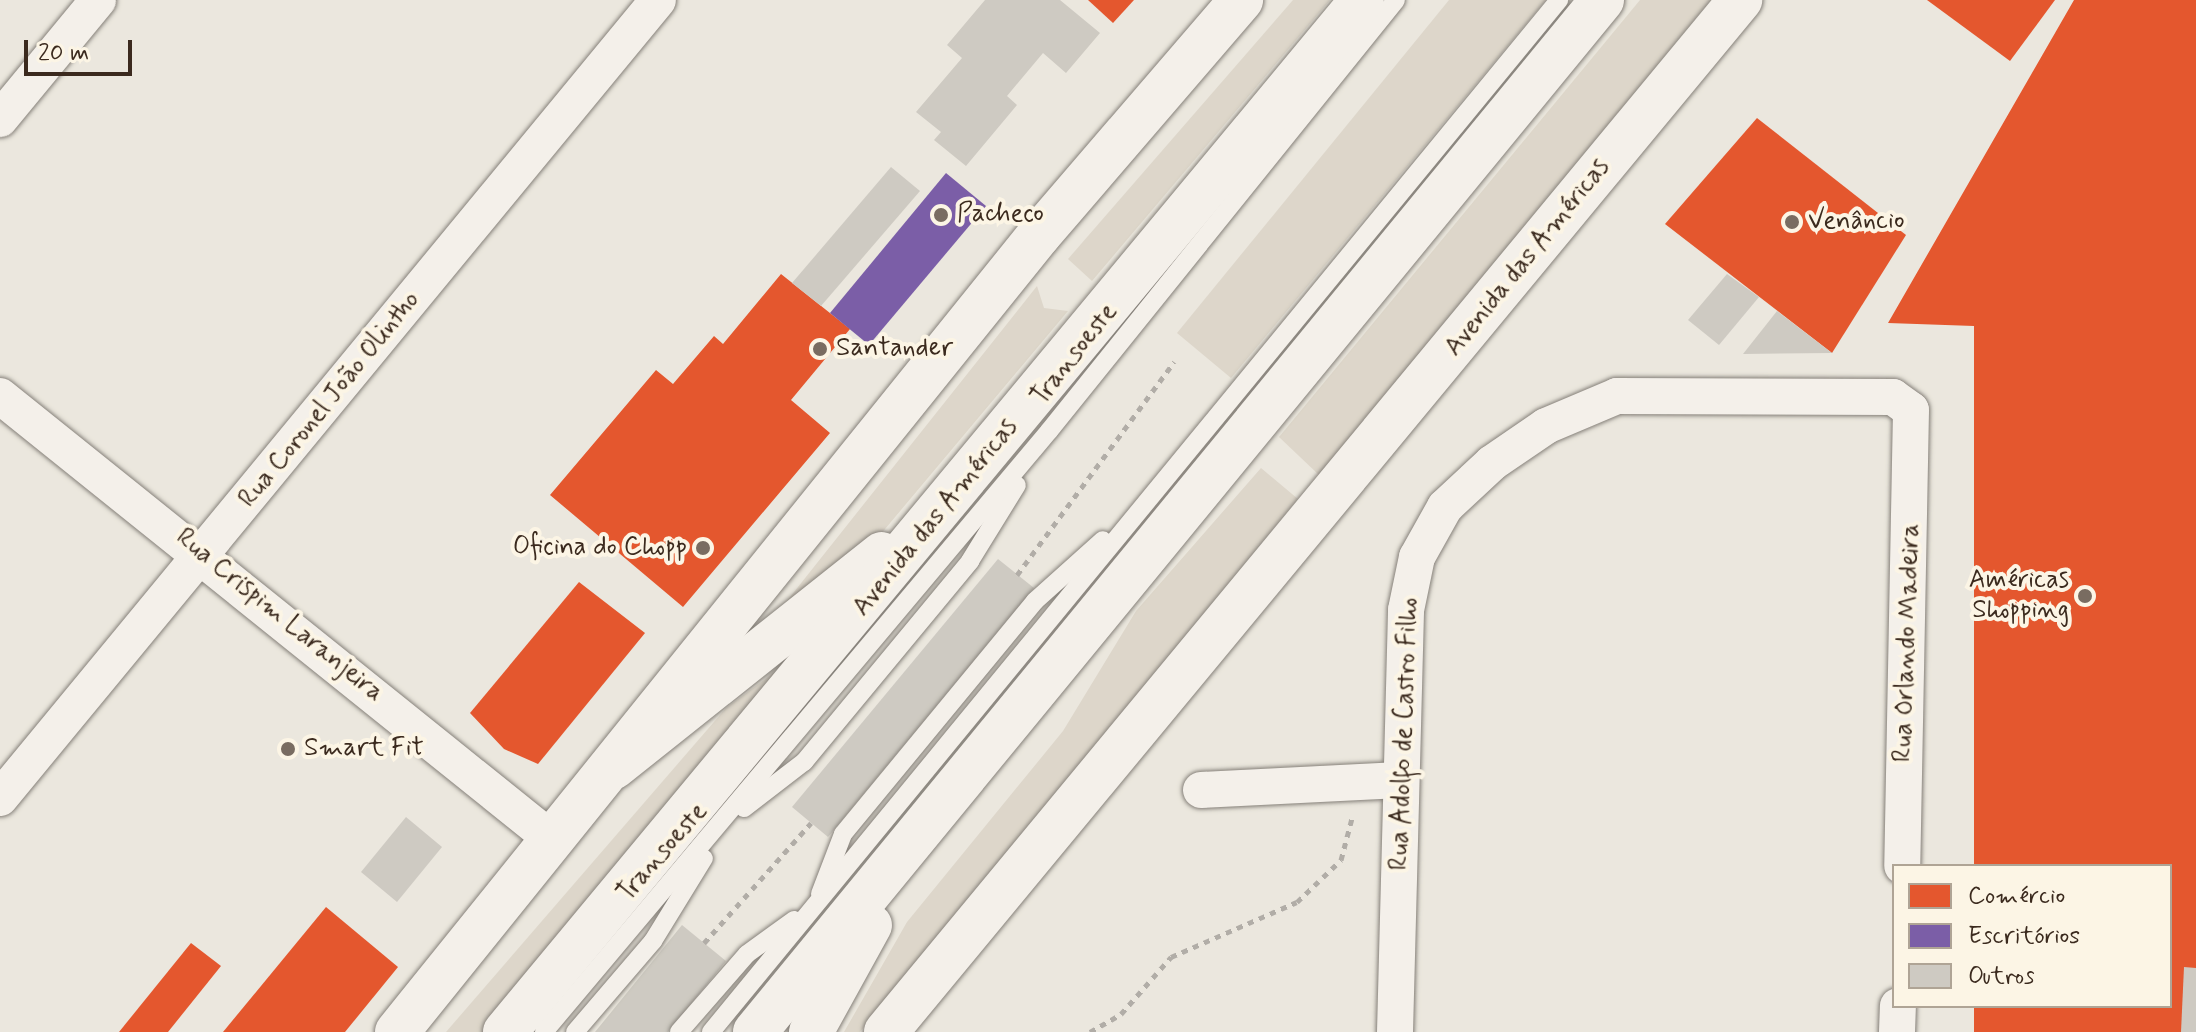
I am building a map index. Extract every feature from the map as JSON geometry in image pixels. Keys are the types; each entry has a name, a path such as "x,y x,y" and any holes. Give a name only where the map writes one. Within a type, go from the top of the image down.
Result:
{"main road":[{"path":"397,1032 614,767 1030,246 1241,0"},
{"name":"Avenida das Américas","path":"505,1032 953,497 1362,0"},
{"path":"755,1032 915,841 1602,0"},
{"name":"Avenida das Américas","path":"886,1032 1740,0"},
{"path":"614,767 953,497"},
{"path":"811,1032 915,841"}],"street":[{"path":"0,119 98,0"},
{"name":"Rua Coronel João Olintho","path":"0,798 205,554 658,0"},
{"name":"Rua Crispim Laranjeira","path":"0,396 205,554 554,841"},
{"name":"Rua Orlando Madeira","path":"1617,396 1893,397 1914,419 1902,864"},
{"name":"Rua Adolfo de Castro Filho","path":"1395,1032 1406,610 1417,557 1445,507 1492,463 1546,426 1617,396"},
{"path":"1201,790 1400,780"},
{"path":"1897,1032 1898,1008"}],"lane":[{"name":"Transoeste","path":"544,1032 727,819 804,762 970,561 1049,431 1396,0"},
{"path":"711,1032 1559,0"},
{"path":"575,1032 653,941 727,819"},
{"path":"679,1032 747,954 817,902"}],"path":[{"path":"1017,575 1174,362"},
{"path":"1090,1032 1121,1014 1171,957 1297,902 1341,860 1362,782"},
{"path":"704,943 811,823"}],"shaded area":[{"path":"1293,0 1330,0 1092,281 1068,259"},
{"path":"1449,0 1546,0 1231,378 1177,333"},
{"path":"1640,0 1711,0 1319,475 1279,437"},
{"path":"1037,286 1044,308 1068,311 880,535 767,626"},
{"path":"1261,468 1298,499 860,1032 844,1032 907,922 1063,731 1136,611"},
{"path":"821,638 490,1032 446,1032 726,708"}],"building: Comércio":[{"path":"1088,0 1134,0 1113,23"},
{"path":"1927,0 2055,0 2010,61"},
{"name":"Américas Shopping","path":"2074,0 2196,0 2196,1032 1974,1032 1974,1008 2172,1008 2172,864 1974,864 1974,326 1888,323"},
{"path":"1757,118 1906,235 1832,353 1665,224"},
{"path":"781,274 850,329 791,400 830,433 683,607 550,495 656,370 673,384 714,336 723,344"},
{"path":"579,582 645,633 538,764 504,749 470,713"},
{"path":"326,907 398,967 345,1032 223,1032"},
{"path":"191,943 221,966 168,1032 119,1032"}],"building: Escritórios":[{"path":"946,173 986,206 869,345 830,313"}],"building: Outros":[{"path":"985,0 1060,0 1100,33 1066,73 1043,53 1007,96 1017,105 966,166 934,140 941,132 916,112 962,58 947,45"},
{"path":"891,167 920,191 821,306 792,283"},
{"path":"1727,274 1759,297 1719,345 1688,320"},
{"path":"1777,311 1832,353 1743,354"},
{"path":"998,559 1034,588 828,837 792,807"},
{"path":"406,817 442,847 397,902 361,872"},
{"path":"682,925 726,961 668,1032 595,1032"},
{"path":"2184,967 2196,968 2196,1032 2181,1032"}],"place":[{"name":"Pacheco","path":"941,215"},
{"name":"Venâncio","path":"1792,222"},
{"name":"Santander","path":"820,349"},
{"name":"Oficina do Chopp","path":"703,548"},
{"name":"Américas Shopping","path":"2085,596"},
{"name":"Smart Fit","path":"288,749"}]}
